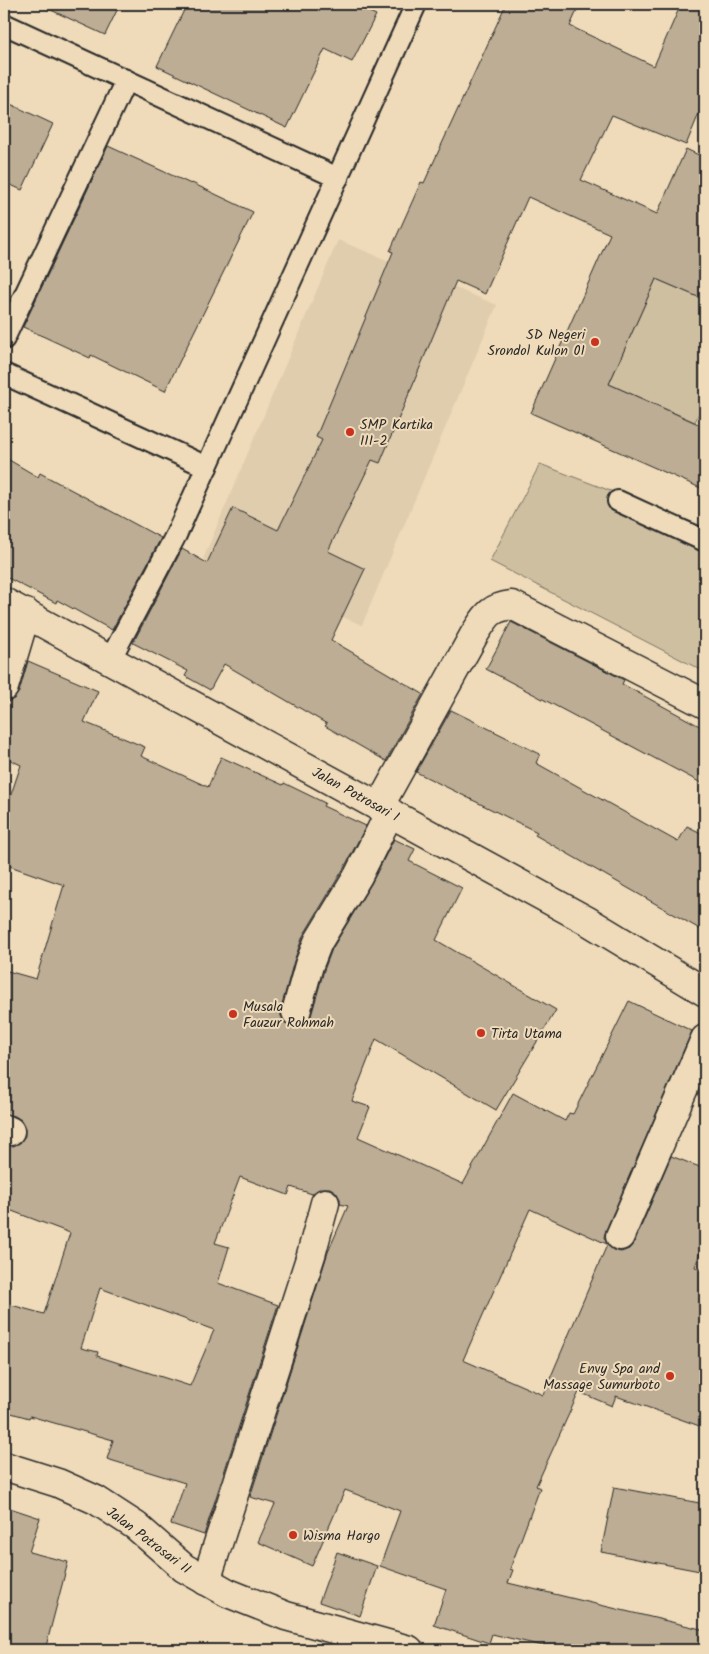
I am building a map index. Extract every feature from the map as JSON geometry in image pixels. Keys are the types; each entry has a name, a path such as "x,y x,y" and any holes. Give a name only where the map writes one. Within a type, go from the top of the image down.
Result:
{"street":[{"path":"296,1012 309,965 318,942 358,876 384,810 474,635 486,616 497,607 512,605 705,704"},
{"name":"Jalan Potrosari I","path":"15,607 586,920 705,992"},
{"path":"4,687 15,607"},
{"path":"620,1236 705,1039"},
{"path":"206,1581 311,1255 325,1203"},
{"name":"Jalan Potrosari II","path":"4,1466 58,1483 96,1500 136,1526 184,1568 228,1593 286,1616 409,1650"}],"lane":[{"path":"110,660 176,535 416,4"},
{"path":"4,24 338,178"},
{"path":"4,339 126,80"},
{"path":"4,374 207,467"},
{"path":"618,502 705,541"}],"shaded area":[{"name":"SMP Kartika III-2","path":"338,240 497,305 362,625 203,559"},
{"path":"656,279 705,300 705,399 695,422 609,384"},
{"path":"540,464 705,527 705,672 490,561"}],"building":[{"path":"38,4 120,4 105,35"},
{"path":"187,4 353,4 376,15 352,62 325,49 287,128 157,66"},
{"path":"506,4 580,4 570,26 654,66 681,4 705,4 705,99 686,145 612,115 581,180 657,214 686,149 705,158 705,300 656,279 609,384 705,427 705,490 531,413 610,234 528,197 485,294 456,281 380,463 372,460 328,551 365,569 331,640 423,694 386,761 224,664 210,690 185,676 188,671 133,643 182,549 207,563 233,508 278,530 322,440 316,437 393,252 390,251 421,182 424,183"},
{"path":"4,101 53,124 22,190 4,182"},
{"path":"108,146 253,212 165,391 91,355 90,358 23,327"},
{"path":"4,457 38,477 40,473 161,538 112,630 57,600 56,603 4,576"},
{"path":"511,622 624,680 622,684 705,729 705,785 486,669"},
{"path":"28,661 98,691 84,722 145,747 141,756 208,787 221,757 283,785 284,783 325,803 323,806 366,826 344,868 303,936 281,1008 281,1016 285,1023 292,1027 299,1027 307,1023 311,1016 332,949 371,884 394,839 415,849 409,861 462,888 436,940 556,1010 496,1110 376,1039 352,1101 370,1107 358,1137 463,1184 513,1093 565,1121 569,1113 573,1114 629,1001 692,1031 606,1230 604,1237 607,1244 530,1209 463,1360 543,1395 607,1245 613,1250 621,1252 629,1249 634,1243 671,1156 705,1169 705,1239 695,1267 705,1271 705,1428 616,1396 612,1406 579,1392 536,1486 540,1488 510,1569 513,1570 508,1583 705,1630 705,1650 560,1650 492,1634 489,1643 434,1625 446,1589 380,1566 400,1511 345,1490 312,1566 258,1542 275,1504 250,1497 328,1252 348,1206 340,1204 340,1199 336,1192 330,1188 321,1188 312,1194 291,1187 288,1195 240,1177 215,1243 229,1247 218,1283 278,1305 204,1535 171,1524 185,1483 107,1459 113,1440 30,1416 29,1418 4,1411 4,1303 44,1314 70,1233 4,1208 4,1145 13,1146 20,1143 25,1136 25,1128 21,1120 15,1116 4,1114 4,970 36,979 64,885 4,864 4,815 21,765 4,757 4,702 14,699 19,692","holes":["100,1288 214,1330 190,1386 97,1356 98,1352 81,1348"]},
{"path":"451,710 540,754 536,763 678,842 687,826 705,835 705,932 535,835 537,832 416,772"},
{"path":"614,1487 705,1504 705,1572 601,1552"},
{"path":"4,1506 40,1518 29,1552 68,1562 45,1650 4,1650"},
{"path":"337,1552 377,1566 360,1616 319,1602"}],"place":[{"name":"SD Negeri Srondol Kulon 01","path":"595,342"},
{"name":"SMP Kartika III-2","path":"350,432"},
{"name":"Musala Fauzur Rohmah","path":"233,1014"},
{"name":"Tirta Utama","path":"481,1033"},
{"name":"Envy Spa and Massage Sumurboto","path":"670,1376"},
{"name":"Wisma Hargo","path":"293,1535"}]}
